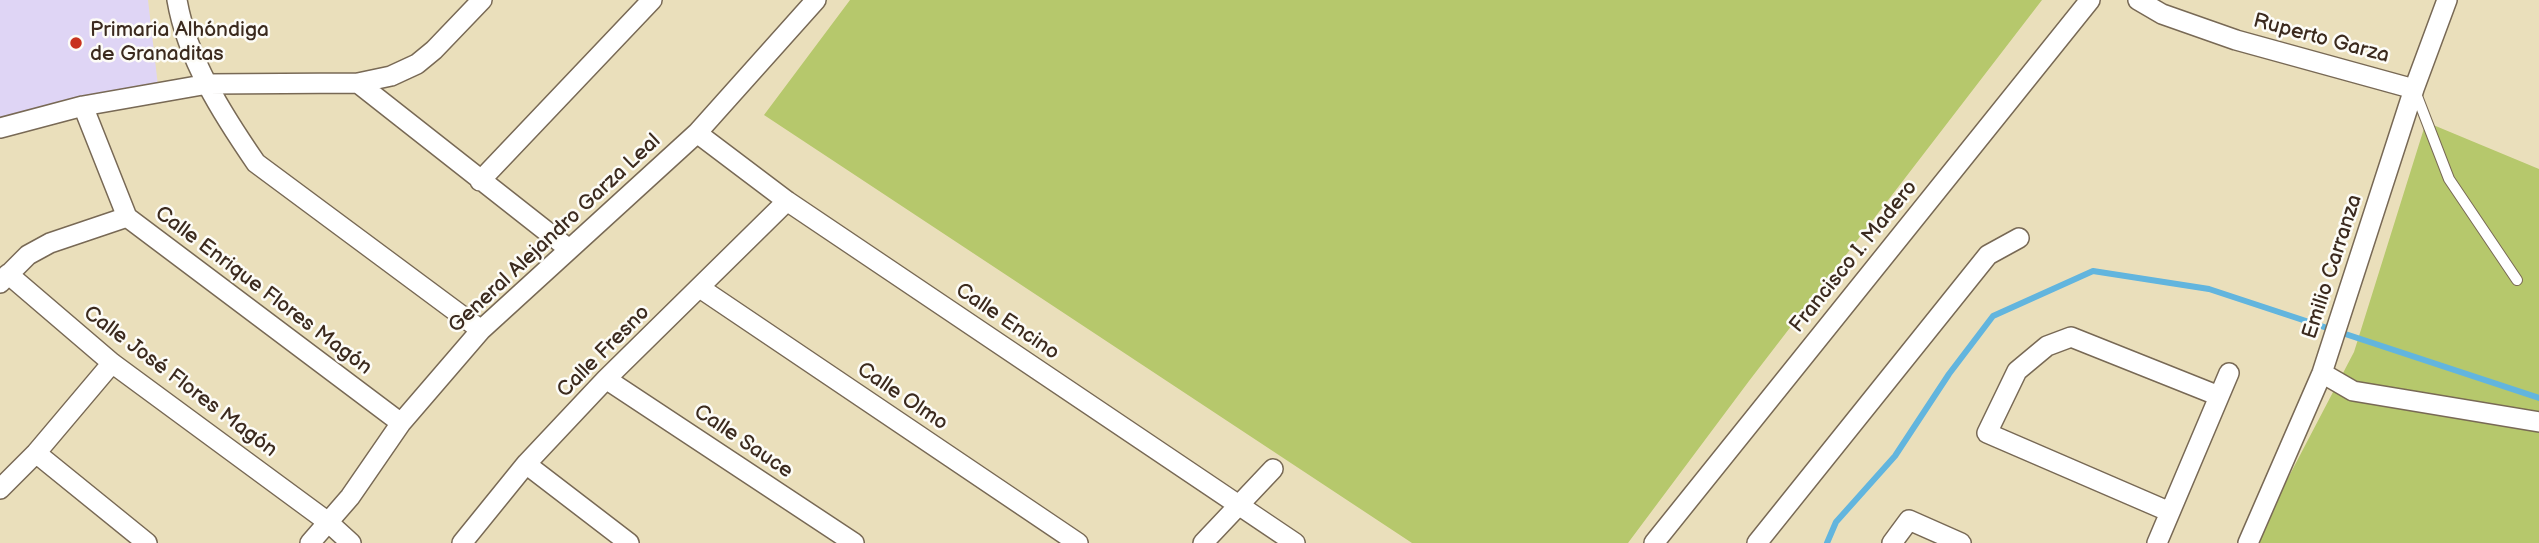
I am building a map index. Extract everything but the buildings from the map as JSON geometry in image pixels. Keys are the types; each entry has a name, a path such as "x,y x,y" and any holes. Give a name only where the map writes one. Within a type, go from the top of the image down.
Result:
{"street":[{"path":"177,0 181,22 208,84 234,132 256,163 481,330"},
{"path":"0,128 83,106 208,84 358,83 391,76 416,64 434,50 482,0"},
{"path":"480,181 652,0"},
{"name":"General Alejandro Garza Leal","path":"310,543 350,497 401,423 481,330 697,134 816,0"},
{"name":"Francisco I. Madero","path":"1654,543 2090,0"},
{"name":"Ruperto Garza","path":"2138,0 2162,14 2199,28 2414,89"},
{"name":"Emilio Carranza","path":"2248,543 2322,373 2414,89 2447,0"},
{"path":"358,83 569,249"},
{"name":"Calle Enrique Flores Magón","path":"83,106 127,217 401,423"},
{"name":"Calle Encino","path":"697,134 788,201 1295,543"},
{"name":"Calle Fresno","path":"462,543 526,464 607,379 788,201"},
{"path":"4,279 28,255 50,243 127,217"},
{"path":"1756,543 1988,255 2019,238"},
{"name":"Calle José Flores Magón","path":"4,279 112,363 328,522 351,543"},
{"name":"Calle Olmo","path":"700,288 1079,543"},
{"path":"2170,512 1987,433 2017,371 2047,346 2071,337 2219,396"},
{"path":"0,489 36,453 112,363"},
{"path":"2157,543 2229,373"},
{"path":"2322,373 2353,391 2539,422"},
{"name":"Calle Sauce","path":"607,379 854,543"},
{"path":"36,453 147,543"},
{"path":"526,464 628,543"},
{"path":"1203,543 1273,469"},
{"path":"1892,543 1909,520 1961,543"}],"lane":[{"path":"2414,89 2449,179 2517,280"}],"shaded area":[{"name":"Primaria Alhóndiga de Granaditas","path":"0,0 148,0 158,86 0,120"}],"green space":[{"path":"850,0 2042,0 1628,543 1412,543 764,115"},
{"path":"2426,122 2539,169 2539,543 2259,543 2276,501 2354,352"}],"waterway":[{"path":"1827,543 1836,522 1895,456 1949,374 1993,316 2093,271 2209,289 2539,398"}],"place":[{"name":"Primaria Alhóndiga de Granaditas","path":"76,43"}]}
